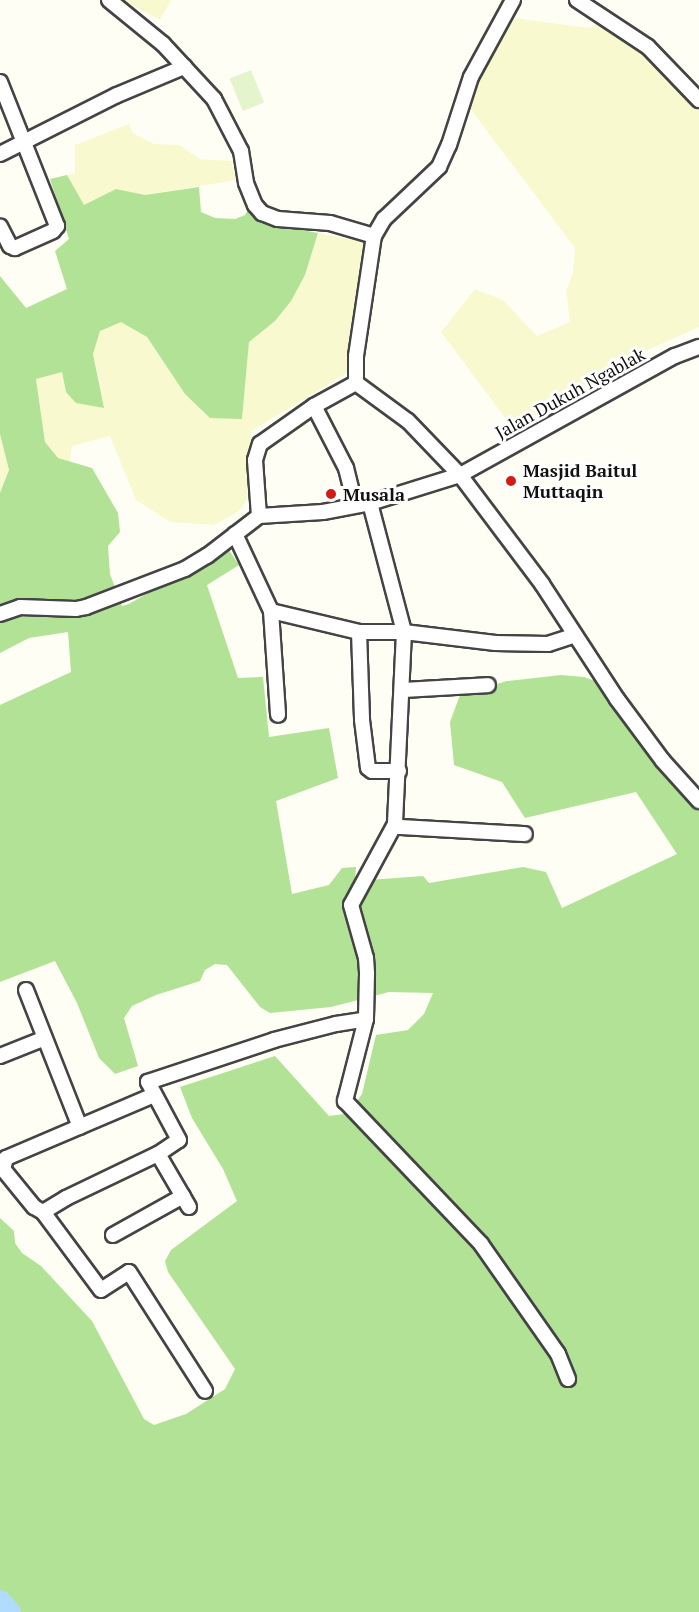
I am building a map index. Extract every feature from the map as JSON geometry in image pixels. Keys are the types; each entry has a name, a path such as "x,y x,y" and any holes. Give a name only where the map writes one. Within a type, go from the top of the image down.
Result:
{"street":[{"path":"109,0 163,44 214,99 241,151 246,183 255,205 262,213 278,219 330,223 375,236"},
{"path":"356,383 356,356 375,236 384,219 439,167 449,145 471,78 513,0"},
{"path":"582,3 601,0"},
{"path":"582,3 648,47 699,100"},
{"path":"0,154 23,145 117,95 184,67"},
{"path":"0,82 56,229 15,248 10,246 0,226"},
{"name":"Jalan Dukuh Ngablak","path":"259,516 322,512 370,503 460,475 675,356 699,347"},
{"path":"0,614 20,607 76,609 86,607 185,569 259,516 255,460 260,444 314,406 356,383"},
{"path":"356,383 408,421 460,475 542,584 624,708 663,761 699,801"},
{"path":"314,406 345,468 355,504"},
{"path":"370,503 404,632 398,727 399,771 395,824 351,905 366,958 366,1019 345,1101 481,1244 558,1354 568,1379"},
{"path":"235,534 271,611 278,715"},
{"path":"271,611 358,632 404,632 506,644 548,644 575,634"},
{"path":"358,632 362,720 368,768 372,771 399,771"},
{"path":"402,690 488,686"},
{"path":"395,824 399,827 525,834"},
{"path":"27,990 80,1126"},
{"path":"43,1212 66,1198 158,1154 179,1140 148,1082 152,1078 274,1040 336,1024 366,1019"},
{"path":"0,1056 45,1038"},
{"path":"154,1095 6,1158 3,1169 34,1206 43,1212 101,1290 129,1272 205,1391"},
{"path":"113,1234 186,1202 158,1154"}],"green space":[{"path":"123,0 171,0 160,20"},
{"path":"514,18 590,28 598,23 644,53 699,106 699,327 639,354 556,402 515,431 441,332 475,289 503,300 537,336 570,322 566,291 573,273 575,248 465,102"},
{"path":"251,70 264,102 243,111 230,79"},
{"path":"129,124 133,133 154,144 179,145 200,159 231,161 236,180 145,195 116,189 84,206 67,175 75,173 75,145"},
{"path":"67,175 84,205 116,189 145,195 199,187 201,212 215,218 235,219 245,215 251,204 280,226 318,233 305,275 291,301 275,321 249,342 242,419 210,418 185,394 147,337 121,322 100,331 93,354 104,408 76,403 66,392 62,372 36,379 45,442 58,458 92,468 118,513 120,532 108,546 110,574 122,606 227,547 239,565 207,585 238,678 263,677 269,737 329,728 338,778 276,801 292,894 329,885 342,868 356,867 355,881 423,876 429,883 523,867 546,872 562,908 677,854 636,792 525,818 502,782 454,765 450,722 460,695 507,681 561,675 584,677 606,685 699,801 699,1612 0,1612 0,1218 14,1231 15,1243 22,1253 41,1266 92,1321 144,1419 154,1425 186,1414 225,1389 235,1369 168,1272 165,1261 171,1250 237,1201 223,1169 192,1118 180,1087 275,1056 329,1116 345,1114 351,1110 362,1094 376,1035 408,1030 424,1014 433,993 389,992 331,1007 270,1013 260,1007 227,965 215,964 205,970 200,981 156,995 132,1006 124,1018 138,1066 115,1074 99,1058 77,1003 55,961 0,982 0,705 71,672 68,632 29,638 0,653 0,493 9,470 0,434 0,276 26,308 67,289 55,251 69,239 50,179"},
{"path":"318,233 364,242 347,373 251,431 247,500 238,512 214,525 170,522 136,500 110,436 72,446 70,462 58,458 45,442 36,378 62,372 66,392 100,384 93,354 100,331 121,321 147,337 185,394 242,419 249,342 275,321 305,275"},
{"path":"0,434 9,470 0,493"}],"waterway":[{"path":"0,1601 10,1612"}],"place":[{"name":"Masjid Baitul Muttaqin","path":"511,481"},
{"name":"Musala","path":"331,494"}]}
